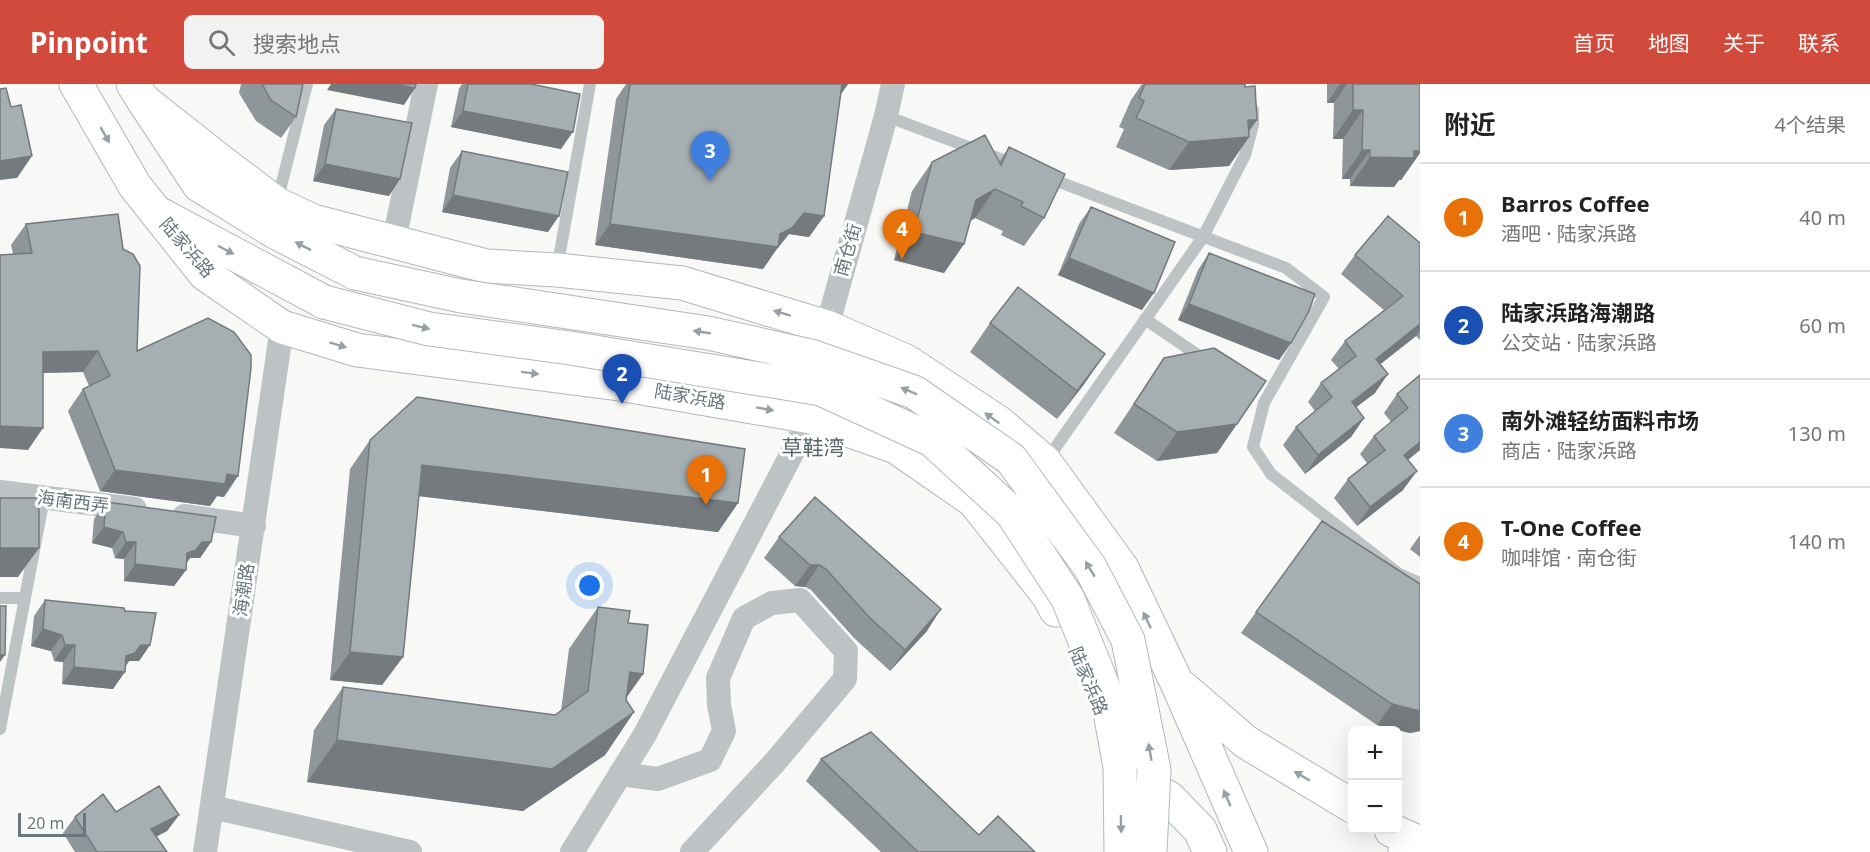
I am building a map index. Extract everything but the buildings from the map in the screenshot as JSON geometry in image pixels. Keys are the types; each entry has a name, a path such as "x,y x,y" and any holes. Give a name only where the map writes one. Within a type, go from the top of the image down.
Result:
{"main road":[{"name":"陆家浜路","path":"76,84 135,186 205,274 282,327 357,351 619,384 811,417 896,447 974,501 1048,595 1086,669 1116,751 1141,783 1169,798 1200,830 1210,852"},
{"path":"138,92 277,204 313,220 486,266 556,270 682,283 827,327 906,361 998,422 1045,462 1122,568 1177,683 1251,852"},
{"path":"138,92 199,185 275,232 355,273 461,296 708,333 811,356 914,392 1011,459 1090,567 1128,640 1154,770 1150,852"},
{"path":"156,212 324,302 429,329 570,348 821,389 932,440 1012,513 1068,599 1107,696 1120,767 1121,852"},
{"path":"1177,683 1246,742 1348,803"},
{"path":"1402,824 1420,813"},
{"path":"1400,834 1420,843"},
{"path":"1405,852 1420,843"}],"street":[{"path":"394,241 426,84"},
{"name":"南仓街","path":"572,852 644,736 811,417 827,327 893,84"},
{"name":"海潮路","path":"205,852 282,327"},
{"name":"海南西弄","path":"0,492 254,526"},
{"path":"620,774 658,779 710,760 724,731 719,705 718,678 744,618 772,603 800,600 846,651 845,679 776,762 692,852"},
{"path":"212,807 397,850"}],"lane":[{"path":"277,204 307,84"},
{"path":"556,270 590,84"},
{"path":"1045,462 1203,237 1245,155 1253,124 1252,106 1245,98"},
{"path":"886,116 1286,268 1324,297 1260,400 1253,447 1271,474 1399,574 1420,583"},
{"path":"1145,319 1219,370"},
{"path":"0,729 4,690 44,498"},
{"path":"0,598 25,598"}],"place":[{"name":"南外滩轻纺面料市场","path":"710,181"},
{"name":"T-One Coffee","path":"902,259"},
{"name":"陆家浜路海潮路","path":"622,404"},
{"name":"Barros Coffee","path":"706,505"}],"district":[{"name":"草鞋湾","path":"813,448"}]}
